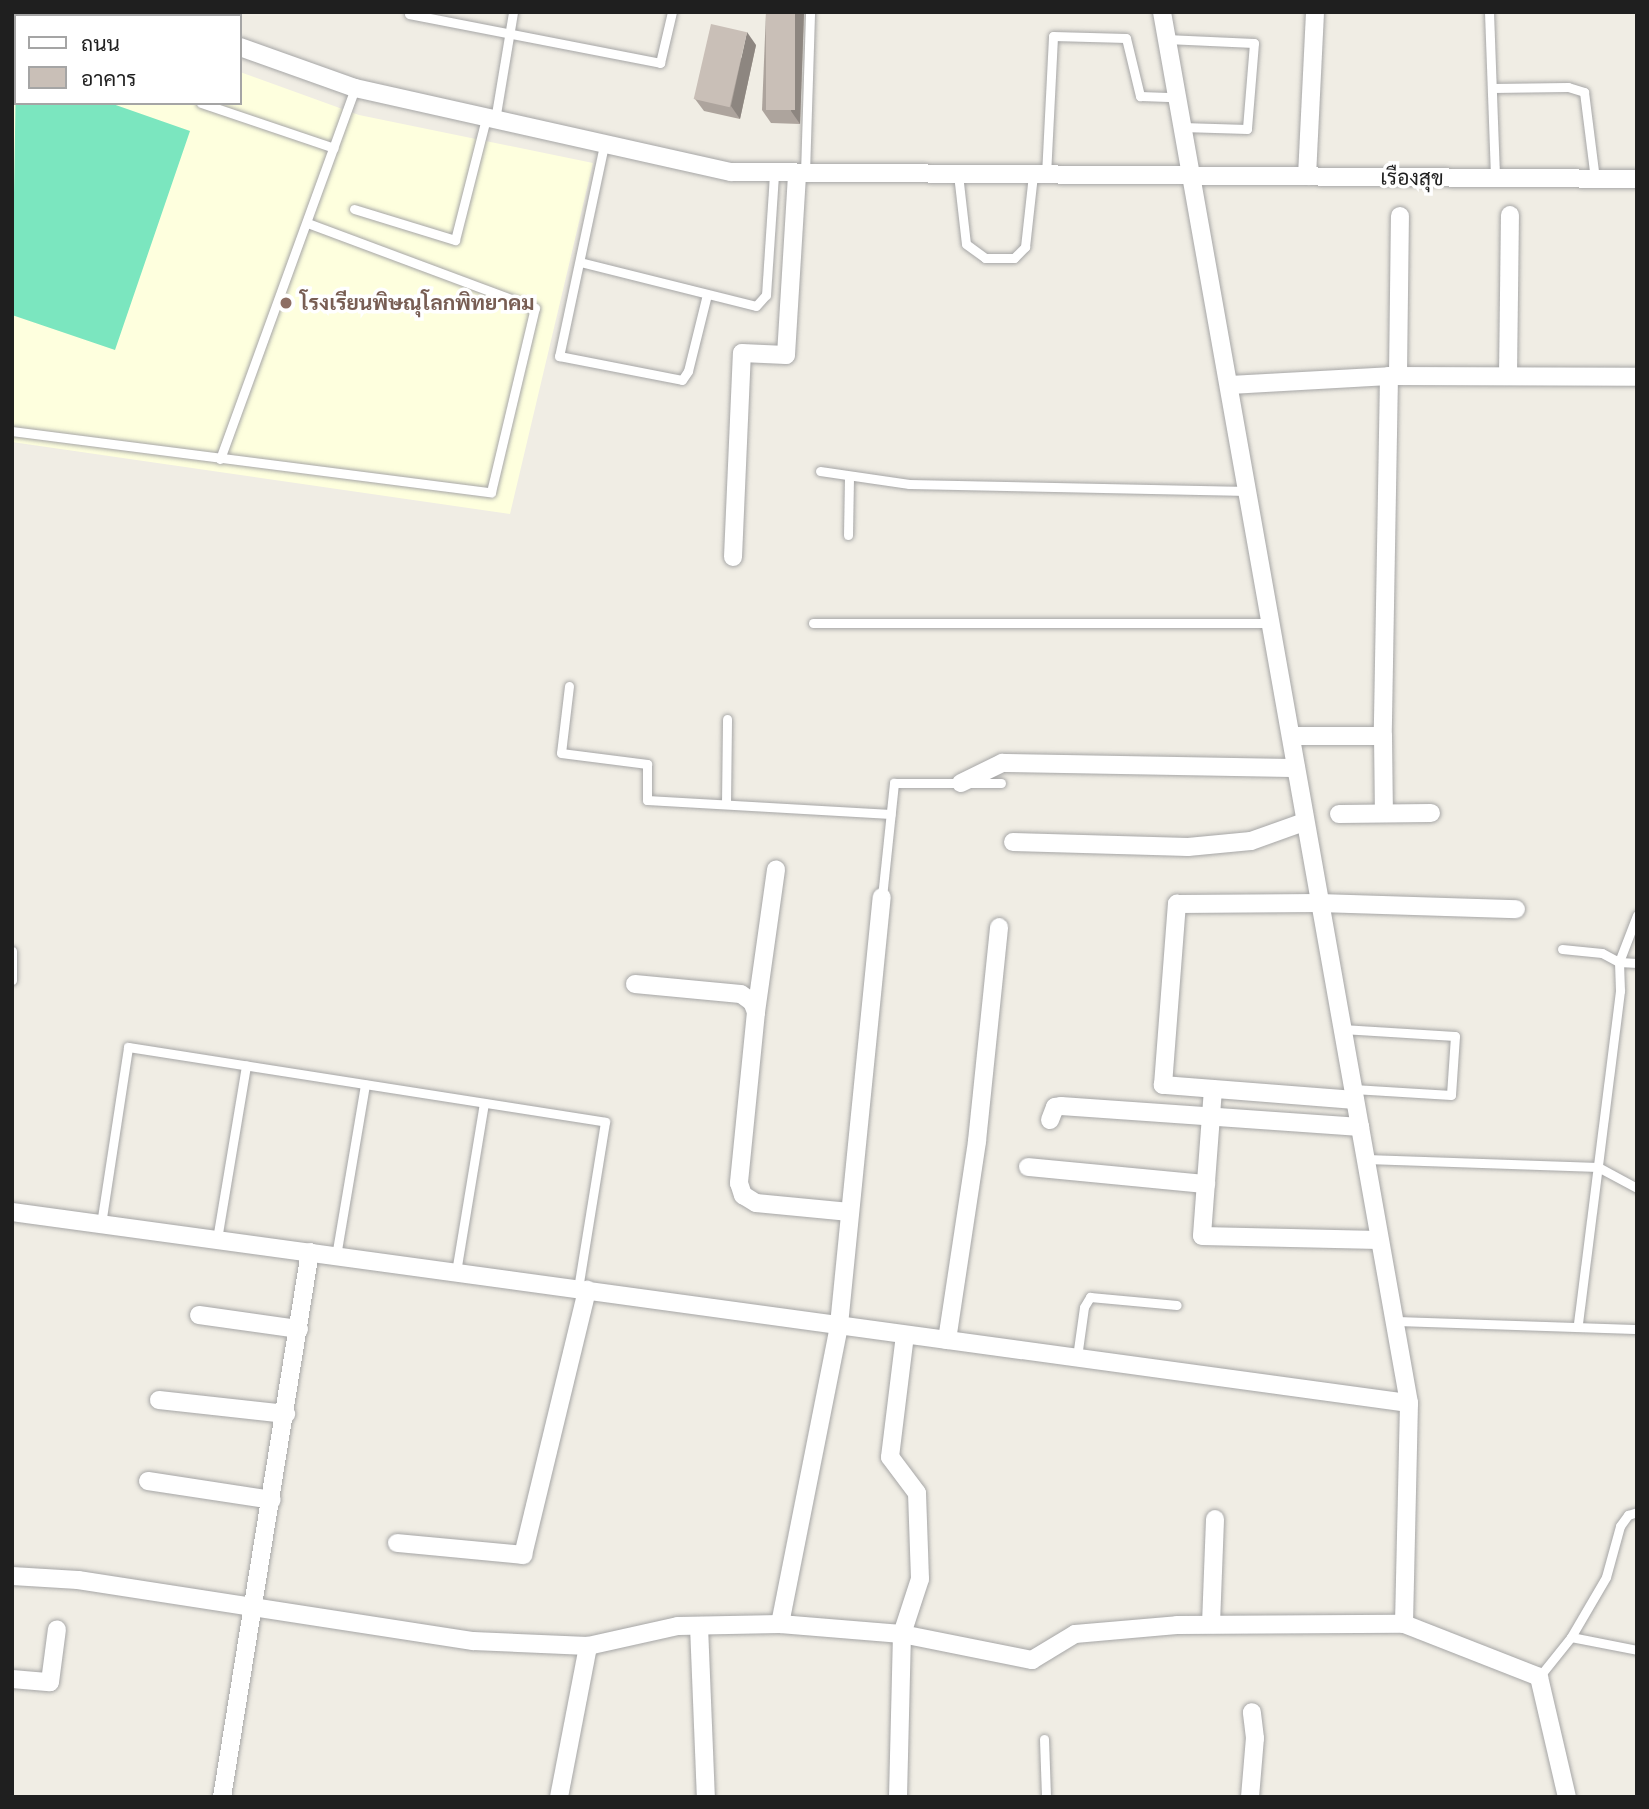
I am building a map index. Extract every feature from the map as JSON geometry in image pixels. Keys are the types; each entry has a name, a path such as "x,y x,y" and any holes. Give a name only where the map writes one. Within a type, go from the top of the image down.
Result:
{"street":[{"path":"1162,12 1188,176 1230,385 1304,822 1409,1403 1404,1624"},
{"path":"1307,176 1315,12"},
{"name":"เรืองสุข","path":"242,48 355,88 731,172 1637,179"},
{"path":"733,557 742,353 786,355 801,173"},
{"path":"1384,813 1383,736 1400,215"},
{"path":"1508,376 1510,215"},
{"path":"1230,385 1393,375 1637,377"},
{"path":"1291,736 1383,736"},
{"path":"961,783 1002,763 1296,768"},
{"path":"1339,814 1431,813"},
{"path":"1013,842 1188,847 1251,841 1304,822"},
{"path":"776,869 755,1012 739,1182 743,1195 756,1203 850,1212"},
{"path":"780,1624 839,1325 882,897"},
{"path":"1354,1095 1163,1085 1177,904 1320,903 1516,909"},
{"path":"947,1340 977,1141 999,927"},
{"path":"635,984 741,994 752,1002 755,1012"},
{"path":"1213,1089 1202,1236 1379,1240"},
{"path":"1050,1120 1055,1107 1061,1106 1360,1127"},
{"path":"1028,1167 1206,1184"},
{"path":"12,1212 1409,1403"},
{"path":"222,1797 286,1414 310,1252"},
{"path":"397,1543 523,1555 582,1290"},
{"path":"199,1315 299,1329"},
{"path":"898,1797 902,1634 920,1579 917,1493 890,1457 905,1335"},
{"path":"159,1400 286,1414"},
{"path":"148,1480 272,1500"},
{"path":"1211,1625 1215,1519"},
{"path":"12,1576 78,1580 252,1610 473,1641 588,1647 699,1626 780,1624 902,1634 1032,1660 1075,1634 1211,1625 1404,1624 1539,1676 1567,1797"},
{"path":"699,1626 706,1797"},
{"path":"12,1679 50,1682 57,1629"},
{"path":"559,1797 588,1647"},
{"path":"1251,1797 1255,1738 1252,1712"}],"lane":[{"path":"354,209 455,240 490,119 513,12"},
{"path":"409,14 660,63 671,12"},
{"path":"801,173 810,12"},
{"path":"1489,12 1495,179"},
{"path":"958,174 966,244 985,258 1014,258 1025,247 1040,175 1053,36 1126,38 1140,96 1175,97"},
{"path":"1166,39 1254,43 1247,129 1180,127"},
{"path":"1492,88 1568,87 1584,92 1595,179"},
{"path":"220,459 355,88"},
{"path":"207,105 334,148"},
{"path":"604,145 559,356 682,380 688,371 707,294"},
{"path":"580,262 756,306 766,295 774,173"},
{"path":"12,431 491,492 535,308 308,223"},
{"path":"820,471 909,484 1248,491"},
{"path":"848,536 849,475"},
{"path":"813,623 1271,622"},
{"path":"569,686 561,753 647,764 647,800 891,814"},
{"path":"726,804 727,719"},
{"path":"882,897 894,783 1001,783"},
{"path":"1578,1325 1620,991 1619,962 1637,915"},
{"path":"1562,949 1602,953 1619,962 1637,963"},
{"path":"12,951 12,980"},
{"path":"1342,1029 1455,1035 1451,1096 1354,1095"},
{"path":"101,1224 128,1047 605,1122 582,1290"},
{"path":"217,1239 246,1065"},
{"path":"336,1256 365,1084"},
{"path":"456,1272 484,1103"},
{"path":"1366,1158 1598,1167 1619,1175 1637,1188"},
{"path":"1077,1357 1084,1307 1090,1297 1177,1305"},
{"path":"1394,1321 1637,1329"},
{"path":"1539,1676 1571,1637 1606,1577 1620,1526 1628,1515 1637,1512"},
{"path":"1571,1637 1637,1650"},
{"path":"1044,1739 1046,1797"}],"shaded area":[{"name":"โรงเรียนพิษณุโลกพิทยาคม","path":"12,12 48,14 14,14 14,105 242,105 242,73 359,115 593,163 510,514 12,442"}],"green space":[{"path":"15,105 116,105 190,131 115,350 12,315"}],"building":[{"path":"766,12 795,12 795,110 766,110"},
{"path":"711,24 747,32 730,107 694,99"}],"place":[{"name":"โรงเรียนพิษณุโลกพิทยาคม","path":"286,303"}]}
